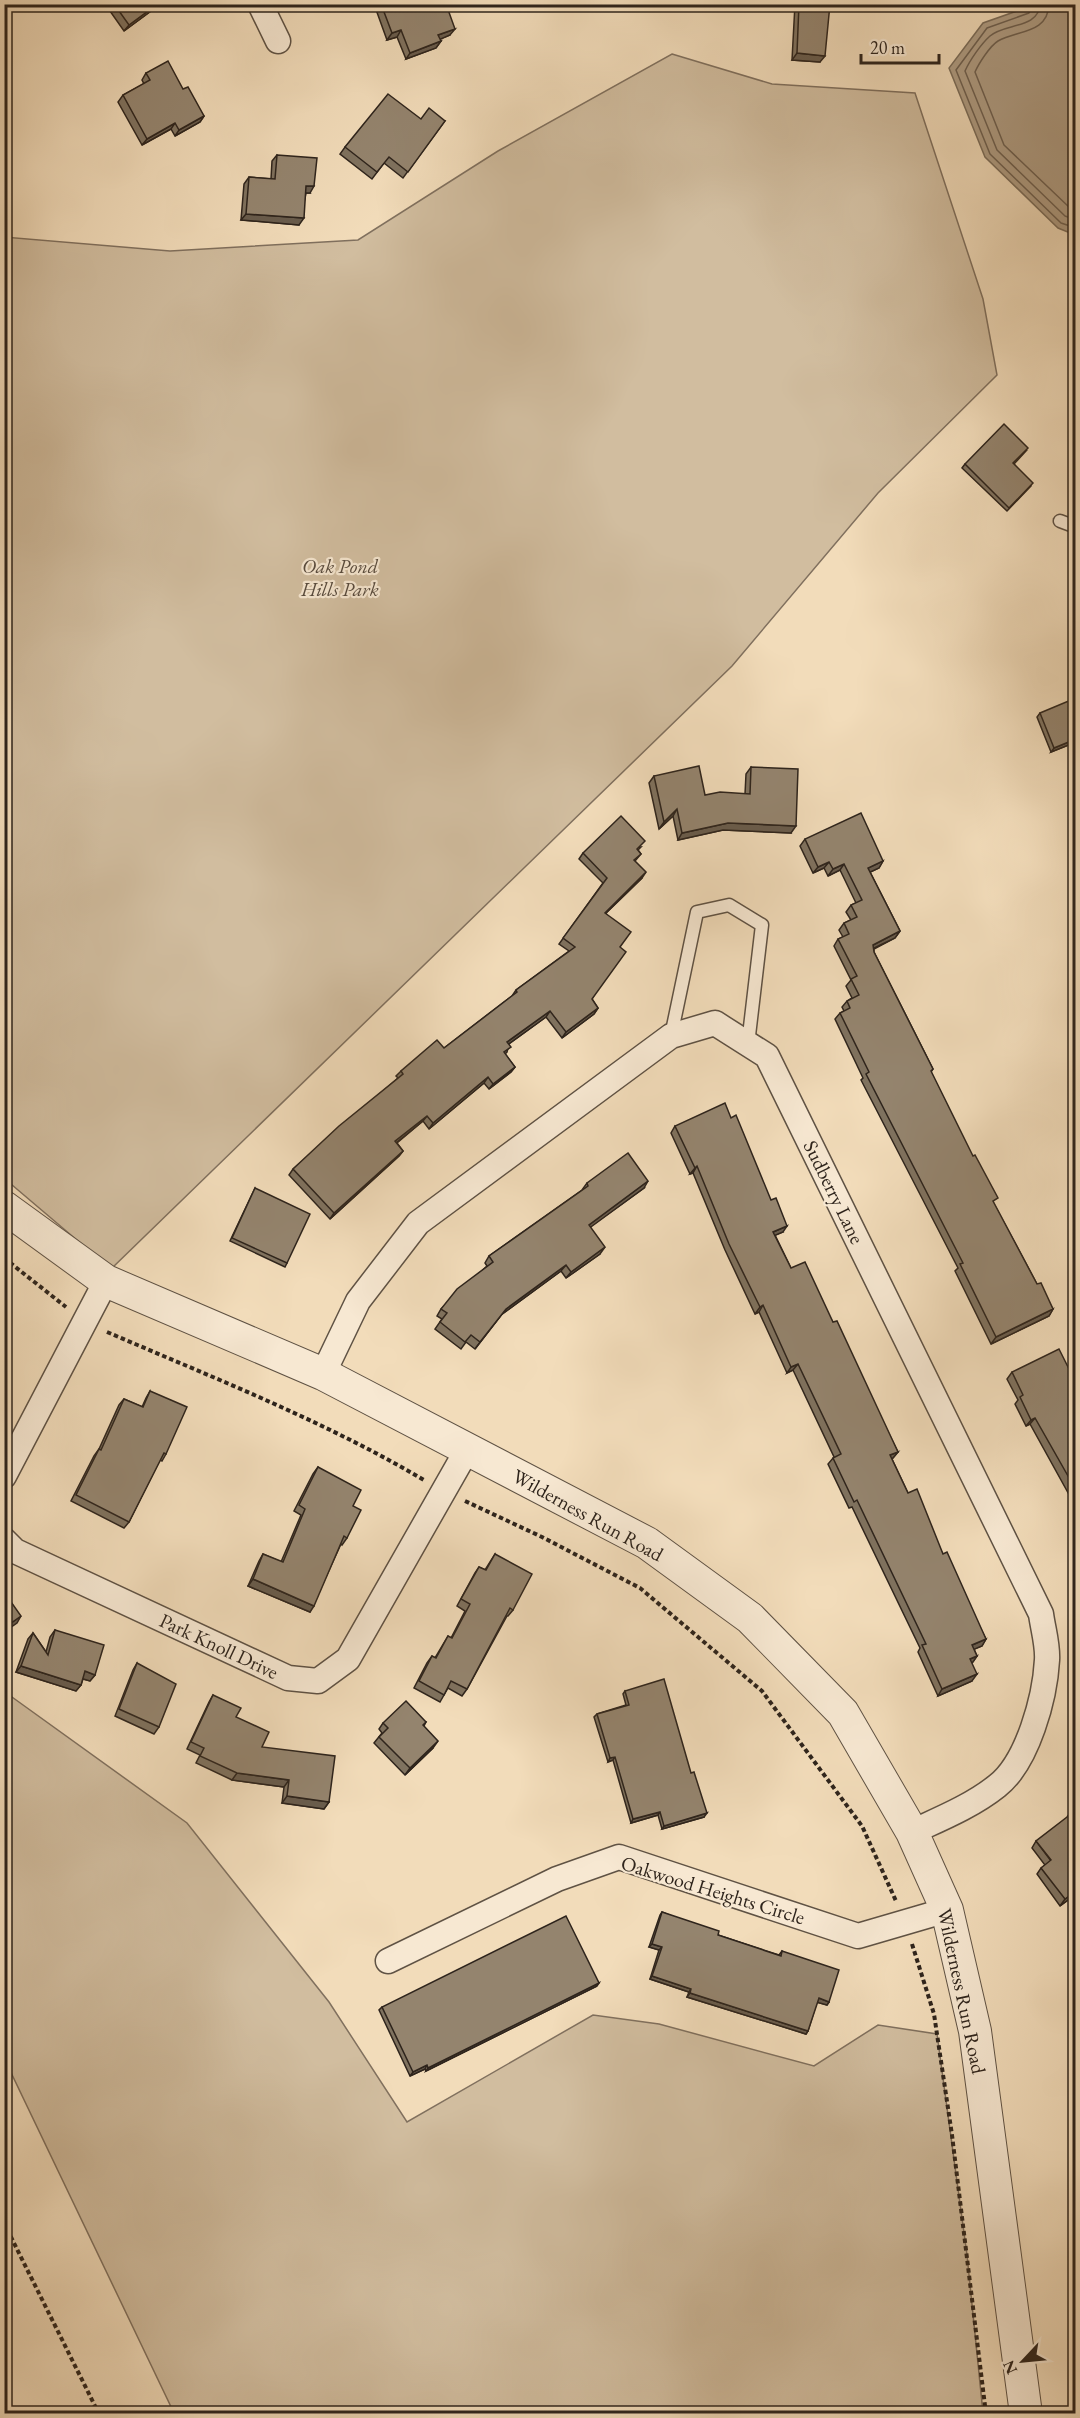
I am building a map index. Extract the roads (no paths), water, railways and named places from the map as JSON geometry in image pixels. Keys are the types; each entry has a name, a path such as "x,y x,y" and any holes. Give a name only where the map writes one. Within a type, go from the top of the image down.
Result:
{"street":[{"path":"260,4 278,41"},
{"name":"Sudberry Lane","path":"322,1374 358,1301 418,1223 671,1036 715,1023 767,1056 1041,1614 1048,1657 1044,1685 1033,1726 1016,1764 998,1786 959,1809 912,1832"},
{"name":"Wilderness Run Road","path":"4,1207 106,1281 322,1374 647,1543 750,1618 843,1713 912,1832 947,1910 975,2031 1026,2414"},
{"path":"4,1476 106,1281"},
{"name":"Park Knoll Drive","path":"4,1540 15,1551 288,1678 318,1681 348,1659 467,1450"},
{"name":"Oakwood Heights Circle","path":"388,1961 557,1879 619,1857 858,1936 947,1910"}],"lane":[{"path":"1060,521 1076,527"},
{"path":"671,1036 697,912 729,905 762,924 748,1044"}],"water":[{"path":"1034,5 1066,5 1075,8 1075,235 1058,228 985,157 949,68 983,23"}],"park label":[{"name":"Oak Pond Hills Park","path":"340,578"}]}
